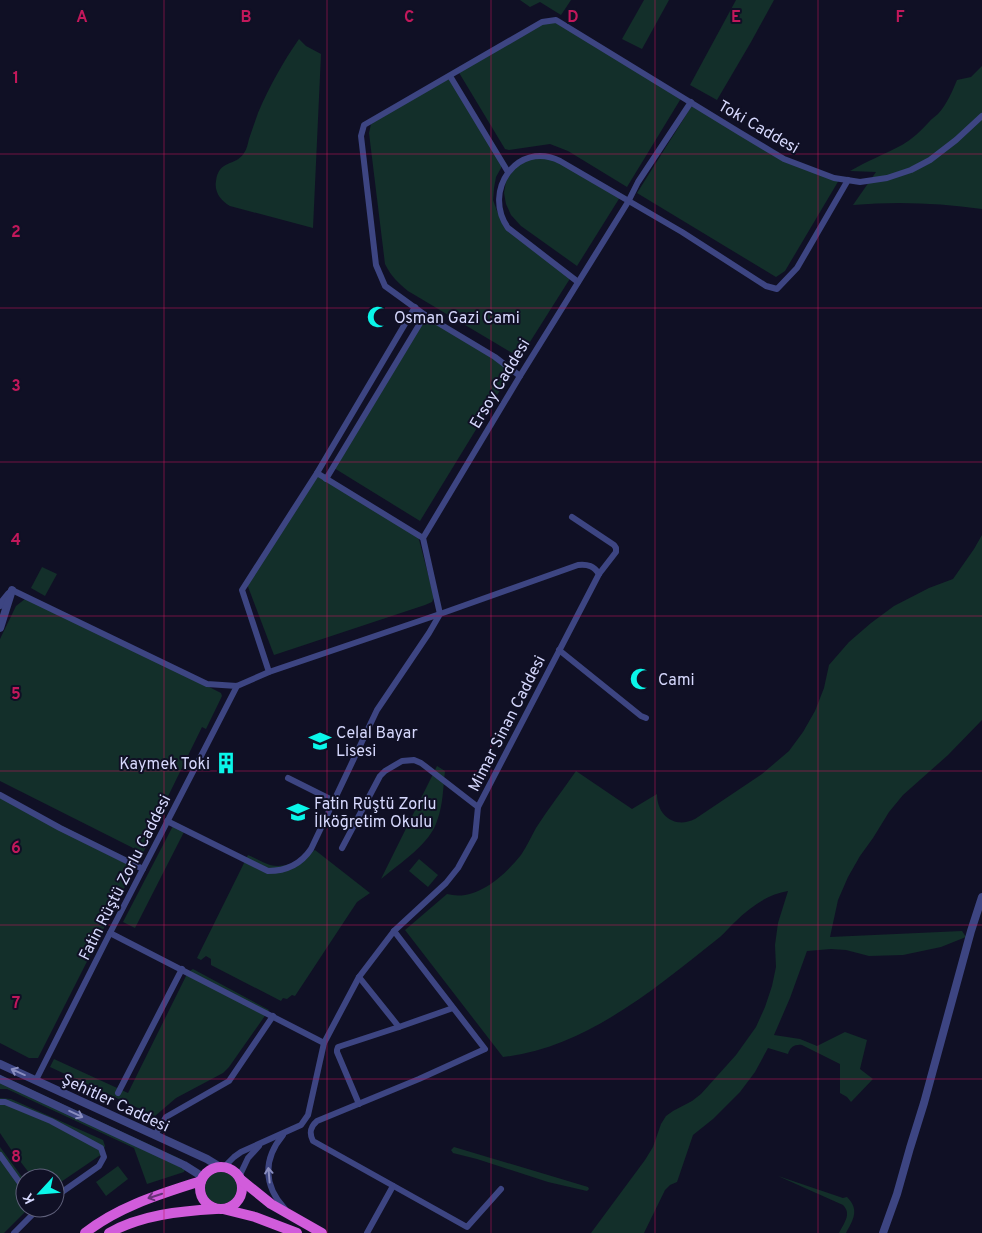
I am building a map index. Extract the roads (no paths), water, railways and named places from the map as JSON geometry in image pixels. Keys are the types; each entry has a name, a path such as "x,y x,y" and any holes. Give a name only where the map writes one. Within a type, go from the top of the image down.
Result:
{"highway":[{"path":"85,1233 109,1217 146,1199 202,1179 209,1171 216,1167 233,1170 272,1204 322,1233"},
{"path":"109,1233 124,1225 145,1218 230,1207 239,1199 242,1191 240,1178"},
{"path":"202,1179 200,1189 202,1197 207,1203 220,1209 255,1217 297,1233"}],"street":[{"name":"Toki Caddesi","path":"450,76 542,22 556,20 784,159 834,178 860,182 887,178 911,170 930,160 956,140 982,116"},
{"path":"508,172 450,76 364,125 361,136 376,265 385,286 425,314 495,357 520,376"},
{"name":"Ersoy Caddesi","path":"423,538 520,376 628,202 638,182 691,102"},
{"path":"578,282 508,228 500,214 499,204 502,183 508,172 515,165 528,158 538,156 560,161 692,239 766,286 777,289 797,268 848,180"},
{"path":"269,672 242,590 317,473 415,307"},
{"path":"326,479 425,314"},
{"path":"167,821 268,871 278,871 298,863 308,854 314,844 377,710 440,614 423,538 317,473"},
{"name":"Mimar Sinan Caddesi","path":"304,1121 308,1116 324,1043 359,978 394,931 446,883 458,868 475,837 478,807 599,574 616,553 616,546 572,517"},
{"path":"12,590 207,684 237,686 269,672 578,565 585,564 590,566 599,574"},
{"path":"0,605 12,590"},
{"path":"0,628 12,590"},
{"path":"559,650 641,716 646,718"},
{"name":"Fatin Rüştü Zorlu Caddesi","path":"36,1080 237,686"},
{"path":"342,848 376,781 385,771 402,761 410,759 421,763 478,807"},
{"path":"288,778 334,802"},
{"path":"0,795 60,828 142,869"},
{"path":"884,1233 924,1103 982,897"},
{"path":"394,931 484,1049 419,1079 317,1121 311,1128 313,1141 467,1227 501,1189"},
{"path":"110,933 324,1043"},
{"path":"118,1093 182,969"},
{"path":"359,978 399,1027"},
{"path":"359,1104 337,1048 453,1008"},
{"path":"155,1135 166,1117 228,1082 273,1016"},
{"name":"Şehitler Caddesi","path":"0,1064 222,1167"},
{"name":"Şehitler Caddesi","path":"0,1079 184,1165 202,1179"},
{"path":"0,1102 5,1102 51,1121 101,1148 104,1157 99,1166 65,1190"},
{"path":"222,1167 234,1157 300,1125 304,1121 311,1128"},
{"path":"286,1132 272,1152 268,1173 274,1194 291,1215"},
{"path":"240,1178 248,1158 262,1143"},
{"path":"0,1155 15,1176"},
{"path":"367,1233 393,1186"},
{"path":"14,1233 29,1218"}],"place":[{"name":"Osman Gazi Cami","path":"378,317"},
{"name":"Cami","path":"641,679"},
{"name":"Celal Bayar Lisesi","path":"320,741"},
{"name":"Kaymek Toki","path":"226,763"},
{"name":"Fatin Rüştü Zorlu İlköğretim Okulu","path":"298,812"}]}
